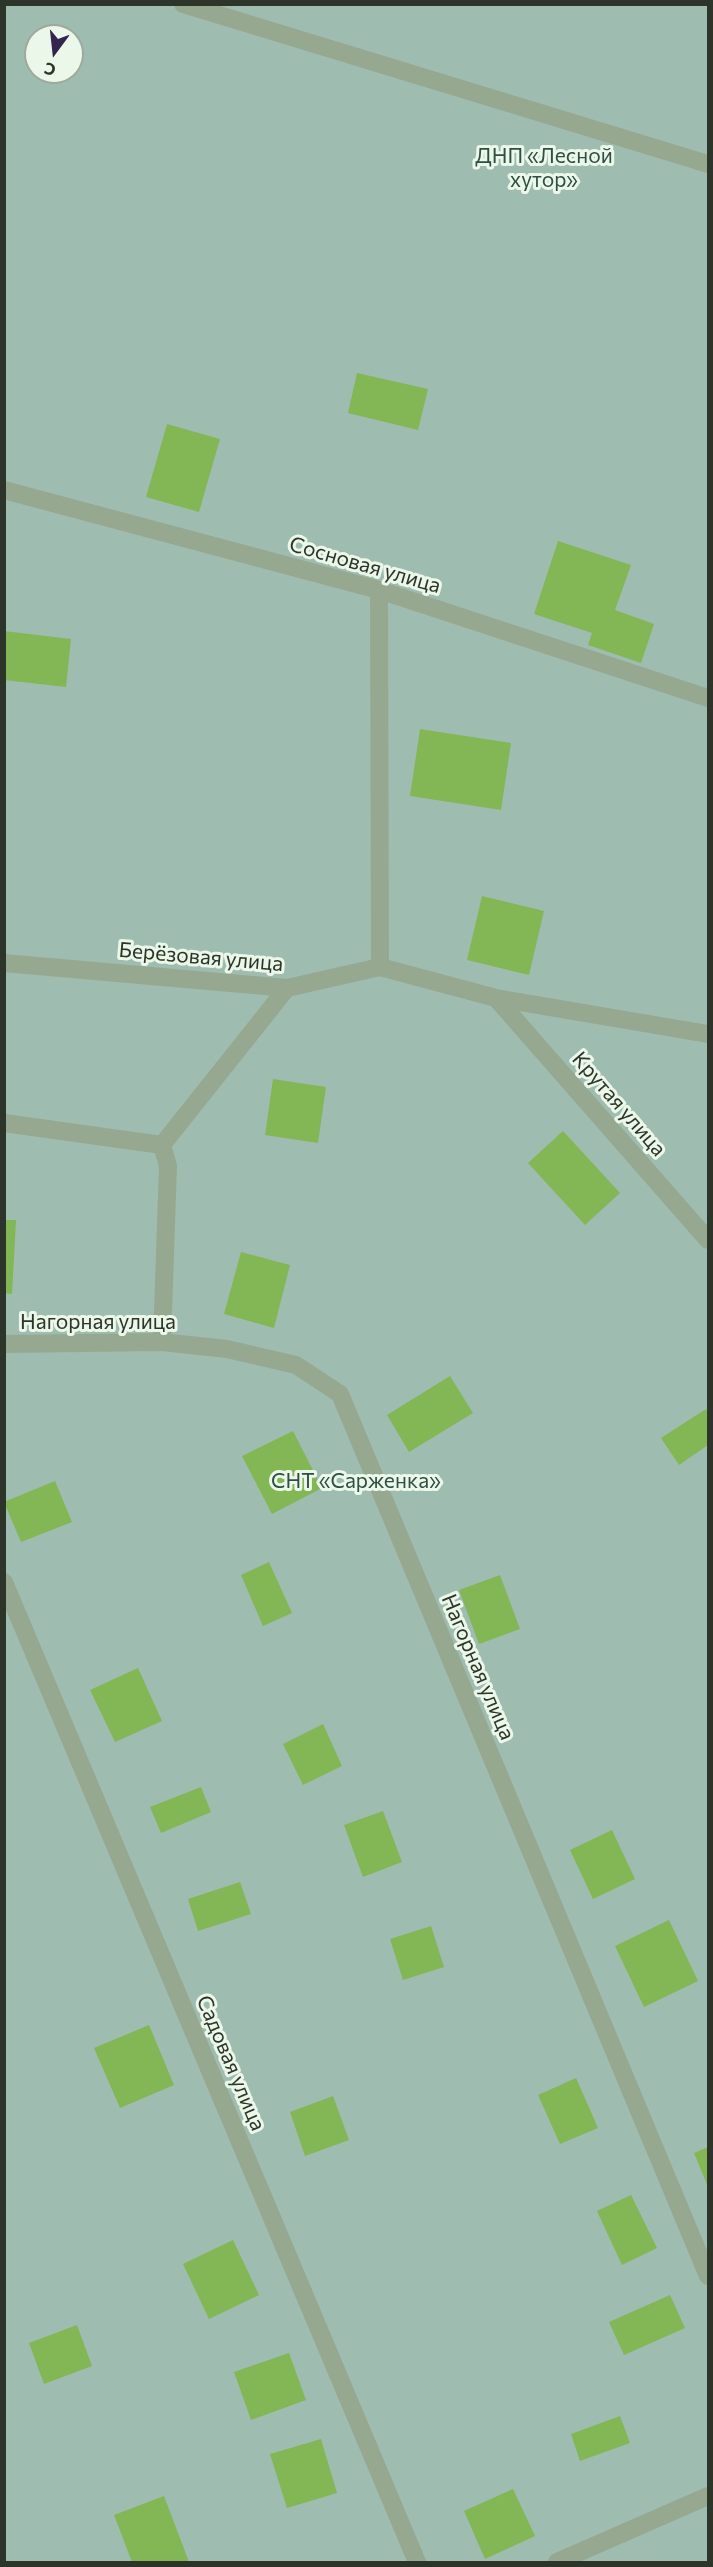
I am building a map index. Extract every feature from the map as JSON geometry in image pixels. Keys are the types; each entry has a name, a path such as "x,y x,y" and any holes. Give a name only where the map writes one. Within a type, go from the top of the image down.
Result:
{"street":[{"path":"183,4 708,164"},
{"name":"Сосновая улица","path":"4,490 379,590 708,698"},
{"path":"379,590 380,967"},
{"name":"Берёзовая улица","path":"4,963 287,988 380,967 496,998 708,1034"},
{"path":"162,1145 287,988"},
{"name":"Крутая улица","path":"496,998 708,1240"},
{"path":"4,1124 162,1145"},
{"path":"162,1145 168,1166 162,1342"},
{"name":"Нагорная улица","path":"4,1344 162,1342 227,1349 296,1365 340,1394 706,2265"},
{"name":"Садовая улица","path":"4,1581 417,2562"},
{"path":"557,2562 708,2496"}],"green space":[{"name":"СНТ «Сарженка»","path":"5,5 708,5 708,2562 5,2562"}],"building":[{"path":"357,373 428,389 418,430 348,413"},
{"path":"167,424 220,439 199,512 146,497"},
{"path":"558,541 631,565 615,610 654,624 641,663 588,645 592,633 534,614"},
{"path":"4,631 71,639 66,687 4,680"},
{"path":"420,729 511,743 501,810 410,796"},
{"path":"482,896 544,911 529,975 467,960"},
{"path":"273,1079 326,1087 318,1143 265,1135"},
{"path":"563,1131 620,1193 585,1225 528,1163"},
{"path":"4,1220 16,1220 12,1294 4,1293"},
{"path":"241,1252 290,1265 274,1328 224,1314"},
{"path":"450,1376 473,1413 409,1452 387,1415"},
{"path":"706,1409 708,1445 679,1465 661,1438"},
{"path":"293,1431 322,1488 272,1514 242,1456"},
{"path":"55,1481 72,1522 21,1542 4,1502"},
{"path":"269,1562 292,1613 263,1626 241,1575"},
{"path":"500,1575 520,1629 479,1644 459,1590"},
{"path":"138,1668 162,1721 115,1742 90,1690"},
{"path":"323,1724 342,1766 303,1785 283,1744"},
{"path":"201,1787 211,1812 161,1833 150,1807"},
{"path":"383,1811 402,1862 363,1877 344,1825"},
{"path":"612,1830 635,1879 593,1899 570,1850"},
{"path":"240,1882 251,1914 198,1931 188,1899"},
{"path":"669,1920 698,1981 644,2007 615,1946"},
{"path":"431,1926 444,1967 403,1980 390,1939"},
{"path":"149,2025 174,2085 120,2108 94,2048"},
{"path":"576,2078 598,2128 560,2144 538,2095"},
{"path":"333,2096 349,2140 305,2156 290,2112"},
{"path":"708,2147 708,2187 694,2153"},
{"path":"631,2195 657,2248 622,2265 597,2211"},
{"path":"233,2240 259,2295 209,2319 183,2264"},
{"path":"670,2295 685,2328 624,2355 609,2322"},
{"path":"77,2325 92,2366 44,2384 29,2343"},
{"path":"289,2353 306,2400 251,2420 234,2372"},
{"path":"620,2416 630,2443 580,2461 571,2434"},
{"path":"321,2439 337,2493 287,2508 270,2454"},
{"path":"513,2489 535,2536 485,2559 464,2511"},
{"path":"164,2496 189,2562 132,2562 114,2515"}],"park label":[{"name":"ДНП «Лесной хутор»","path":"544,168"}]}
